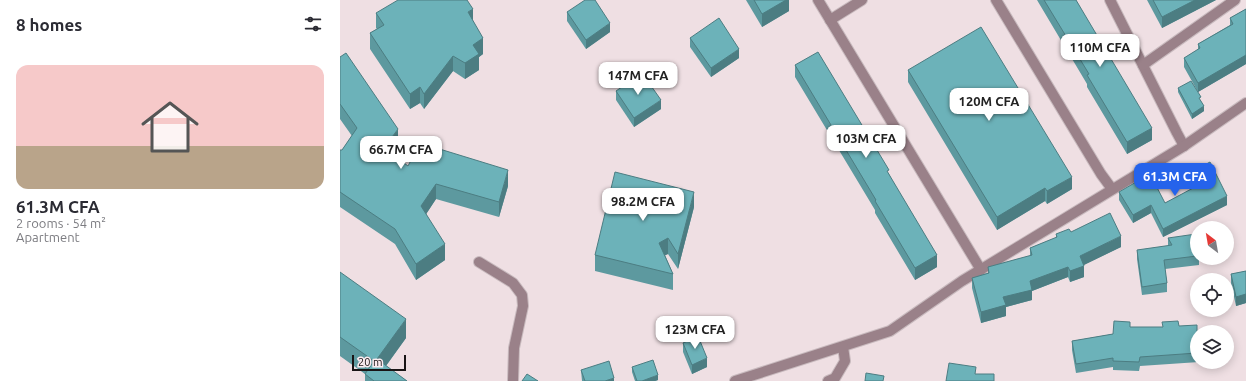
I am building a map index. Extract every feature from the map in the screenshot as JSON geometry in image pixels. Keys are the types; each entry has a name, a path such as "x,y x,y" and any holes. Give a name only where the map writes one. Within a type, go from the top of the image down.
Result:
{"street":[{"path":"818,0 980,270"},
{"path":"830,20 862,0"},
{"path":"996,0 1101,174 1112,189"},
{"path":"1110,0 1184,146"},
{"path":"1143,65 1235,0"},
{"path":"735,381 890,331 962,281 1184,146 1246,103"},
{"path":"479,262 513,283 522,295 523,306 514,348 513,381"},
{"path":"828,381 835,378 846,361 842,346"}],"building":[{"path":"398,0 467,0 473,9 468,12 483,38 473,45 479,54 465,63 453,56 424,94 420,87 410,94 370,33 384,25 376,13"},
{"path":"585,0 595,0 610,23 586,40 567,12"},
{"path":"754,0 786,0 762,14"},
{"path":"1044,0 1076,0 1152,128 1127,142 1087,75 1089,74"},
{"path":"1153,0 1195,0 1162,17"},
{"path":"1246,9 1246,55 1198,83 1184,58 1200,48 1198,44 1233,24 1230,18"},
{"path":"719,18 739,49 711,68 690,38"},
{"path":"981,27 1072,177 1047,191 1045,188 997,217 908,70"},
{"path":"818,52 889,170 887,171 937,255 915,268 795,65"},
{"path":"346,53 398,129 384,148 408,166 420,143 508,170 499,202 436,184 421,206 445,244 416,264 395,229 340,192 340,150 342,150 357,128 340,104 340,57"},
{"path":"642,73 661,100 634,118 616,91"},
{"path":"1191,81 1201,97 1199,98 1204,106 1192,114 1178,88"},
{"path":"1210,162 1227,196 1163,229 1151,205 1133,215 1119,192 1150,174 1165,203 1195,187 1188,174"},
{"path":"615,172 694,192 678,254 668,238 659,243 673,274 595,255"},
{"path":"1110,213 1121,236 1080,256 1084,266 1070,271 1068,267 1030,281 1032,290 1003,297 1006,305 981,312 972,278 989,273 988,267 1032,255 1030,248 1057,237 1056,234 1069,229 1071,232"},
{"path":"1190,235 1190,257 1164,260 1167,283 1142,287 1137,250 1172,245 1168,238"},
{"path":"1246,271 1246,294 1236,297 1234,288 1234,273"},
{"path":"340,272 406,319 377,359 407,381 374,381 365,374 374,361 340,337"},
{"path":"1114,321 1130,322 1130,327 1163,327 1162,322 1178,321 1179,326 1190,325 1190,353 1140,357 1139,362 1113,361 1113,358 1076,364 1072,341 1113,334"},
{"path":"698,336 707,358 692,365 683,343"},
{"path":"653,360 658,375 642,381 637,381 632,367"},
{"path":"609,361 614,378 605,381 585,381 581,370"},
{"path":"949,363 976,367 975,374 994,374 994,381 946,381"},
{"path":"866,373 884,376 883,381 865,381"},
{"path":"527,374 538,381 522,381"}]}
